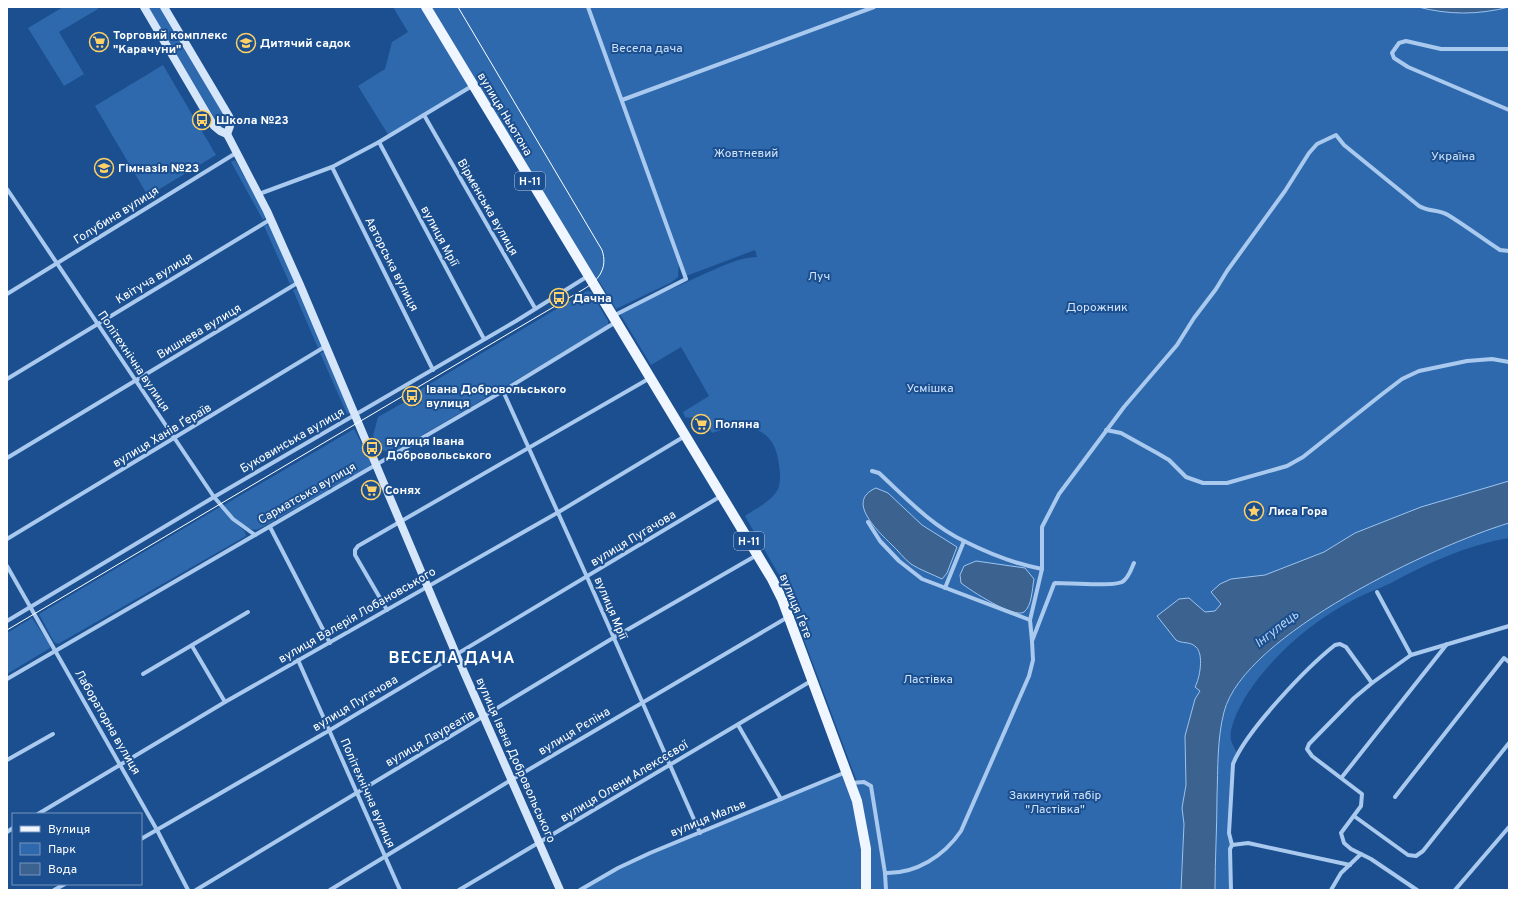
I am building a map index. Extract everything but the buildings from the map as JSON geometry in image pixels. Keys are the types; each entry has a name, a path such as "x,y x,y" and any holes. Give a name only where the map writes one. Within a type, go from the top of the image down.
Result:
{"main road":[{"name":"вулиця Ньютона","path":"426,7 588,276"},
{"name":"вулиця Ґете","path":"588,276 758,554 778,592 811,681 847,771 850,783"},
{"name":"Н-11","path":"850,783 863,828 867,862 866,890"}],"street":[{"path":"144,7 214,126 227,134 230,126 230,118 164,7"},
{"path":"588,7 622,100 874,7"},
{"path":"1509,49 1441,49 1406,41 1399,43 1392,53 1394,58 1408,67 1509,110"},
{"path":"259,194 332,167 379,142 473,86"},
{"name":"Сарматська вулиця","path":"7,679 503,391 614,319 686,279 622,100"},
{"name":"Вірменська вулиця","path":"424,115 535,308"},
{"name":"вулиця Івана Добровольського","path":"227,134 259,194 299,282 402,522 456,654 560,890"},
{"path":"885,873 907,871 938,857 952,844 960,831 1029,676 1033,660 1030,620 1042,569 1041,536 1044,519 1059,494 1106,430 1177,345 1194,318 1285,191 1309,153 1317,144 1328,137 1336,135 1344,145 1426,210 1437,210 1500,250 1509,251"},
{"name":"вулиця Мрії","path":"379,142 484,339"},
{"name":"Голубина вулиця","path":"7,294 236,153"},
{"name":"Авторська вулиця","path":"332,167 433,370"},
{"name":"Політехнічна вулиця","path":"8,192 57,263 174,440 214,497 233,519 255,535"},
{"name":"Квітуча вулиця","path":"7,379 271,219"},
{"name":"Буковинська вулиця","path":"7,621 214,497 433,370 588,276"},
{"name":"Вишнева вулиця","path":"7,458 299,282"},
{"name":"вулиця Ханів Ґераїв","path":"7,539 174,440 326,346"},
{"path":"1106,430 1121,433 1169,460 1186,477 1203,484 1227,483 1287,466 1303,457 1402,379 1419,371 1492,359 1509,362"},
{"path":"387,610 355,555 355,550 358,546 402,522 650,377"},
{"name":"вулиця Мрії","path":"503,391 700,833"},
{"name":"вулиця Валерія Лобановського","path":"40,813 225,702 557,512 686,435"},
{"path":"872,471 879,473 919,510 952,535 982,550 1030,567 1042,569"},
{"name":"вулиця Пугачова","path":"142,838 330,730 722,496"},
{"path":"868,522 880,541 899,561 922,579 1030,620"},
{"path":"270,527 330,643"},
{"path":"945,588 964,541"},
{"name":"вулиця Лауреатів","path":"196,890 357,792 484,718 613,638 758,554"},
{"path":"1032,642 1055,583 1112,584 1122,582 1128,575 1134,563"},
{"name":"Лабораторна вулиця","path":"7,566 121,765 188,890"},
{"path":"1377,592 1411,655"},
{"path":"143,674 248,612"},
{"name":"вулиця Рєпіна","path":"330,890 511,780 788,617"},
{"path":"1417,890 1351,849 1344,843 1341,833 1354,816 1362,802 1362,794 1342,777 1312,756 1307,748 1309,744 1354,698 1411,655 1509,626"},
{"path":"1342,777 1448,643"},
{"path":"1231,890 1230,849 1232,845 1229,833 1233,764 1242,744 1288,690 1337,644 1342,644 1346,647 1372,683"},
{"path":"192,646 225,702"},
{"path":"1395,797 1504,658 1509,662"},
{"name":"Політехнічна вулиця","path":"298,660 400,890"},
{"name":"вулиця Олени Алексєєвої","path":"459,890 669,765 738,726 811,681"},
{"path":"738,726 780,799"},
{"path":"7,760 54,734"},
{"path":"1354,816 1408,855 1416,856 1423,851 1509,743"},
{"name":"вулиця Мальв","path":"580,890 618,868 847,771"},
{"path":"850,783 864,782 871,786 885,873 886,890"},
{"path":"1455,890 1509,827"},
{"path":"1232,845 1248,843 1350,865"},
{"path":"1331,890 1341,874 1361,854"},
{"path":"54,890 63,885"}],"green space":[{"path":"63,7 98,7 98,9 59,32 84,74 64,86 28,28"},
{"path":"148,7 160,7 227,119 226,126 221,127 218,124"},
{"path":"393,7 422,7 470,87 389,136 358,86 385,69 392,42 408,32"},
{"path":"431,7 1418,7 1441,12 1475,13 1509,7 1509,493 1478,503 1200,691 1195,699 1185,736 1186,785 1182,808 1184,824 1181,880 1184,890 580,890 618,868 847,771 851,783 857,782 779,575 745,516 768,501 778,489 780,480 779,465 776,451 771,441 764,434 746,427 712,433 700,415 690,418 685,417 683,412 709,396 681,347 651,365 620,314 662,293 723,266 750,257 757,257 755,250 686,276 679,260 678,277 672,282 616,309 599,281 590,273"},
{"path":"163,65 216,155 148,196 95,106"},
{"path":"235,160 267,217 263,220 231,162"},
{"path":"269,224 295,282 290,284 264,226"},
{"path":"298,288 323,346 318,348 293,290"},
{"path":"587,291 591,292 608,321 608,326 392,453 381,450 373,436 378,417 408,400 413,408 422,403 416,392"},
{"path":"324,352 351,413 347,414 320,353"},
{"path":"354,429 371,462 370,466 259,529 254,530 239,523 224,505"},
{"path":"220,507 245,532 246,536 58,644 54,642 39,614"},
{"path":"1509,523 1509,538 1478,545 1448,556 1340,607 1297,638 1260,676 1244,700 1232,728 1231,740 1237,753 1233,764 1230,841 1231,890 1215,890 1220,733 1224,712 1239,682 1267,653 1304,624 1347,596 1392,572 1437,551 1477,534"},
{"path":"32,618 50,645 50,648 7,674 7,633"}],"water":[{"path":"1418,7 1509,7 1486,12 1452,13"},
{"name":"Інгулець","path":"1509,481 1509,523 1436,551 1347,596 1304,624 1267,653 1239,682 1224,712 1220,733 1215,890 1181,890 1184,824 1182,808 1186,785 1185,736 1195,699 1200,691 1195,687 1200,672 1201,660 1198,650 1194,645 1176,640 1157,616 1179,599 1189,598 1205,612 1215,611 1221,604 1211,592 1220,584 1231,579 1265,575 1324,552 1355,533 1421,507"},
{"path":"876,488 888,493 922,525 957,547 947,573 942,579 911,564 872,524 864,508 863,500 867,494"},
{"path":"976,561 1025,568 1034,579 1029,606 1024,612 1019,613 1002,608 961,583 960,575 964,566"}],"tram line":[{"path":"7,630 584,289 594,282 601,273 604,262 602,250 458,7"}],"place":[{"name":"Торговий комплекс \"Карачуни\"","path":"99,42"},
{"name":"Дитячий садок","path":"246,43"},
{"name":"Школа №23","path":"202,120"},
{"name":"Гімназія №23","path":"104,168"},
{"name":"Дачна","path":"559,298"},
{"name":"Івана Добровольського вулиця","path":"412,396"},
{"name":"Поляна","path":"701,424"},
{"name":"вулиця Івана Добровольського","path":"372,448"},
{"name":"Сонях","path":"371,490"},
{"name":"Лиса Гора","path":"1254,511"}],"district":[{"name":"ВЕСЕЛА ДАЧА","path":"452,657"}],"park label":[{"name":"Весела дача","path":"647,48"},
{"name":"Жовтневий","path":"746,153"},
{"name":"Україна","path":"1453,156"},
{"name":"Луч","path":"819,276"},
{"name":"Дорожник","path":"1097,307"},
{"name":"Усмішка","path":"930,388"},
{"name":"Ластівка","path":"928,679"},
{"name":"Закинутий табір \"Ластівка\"","path":"1055,802"}]}
